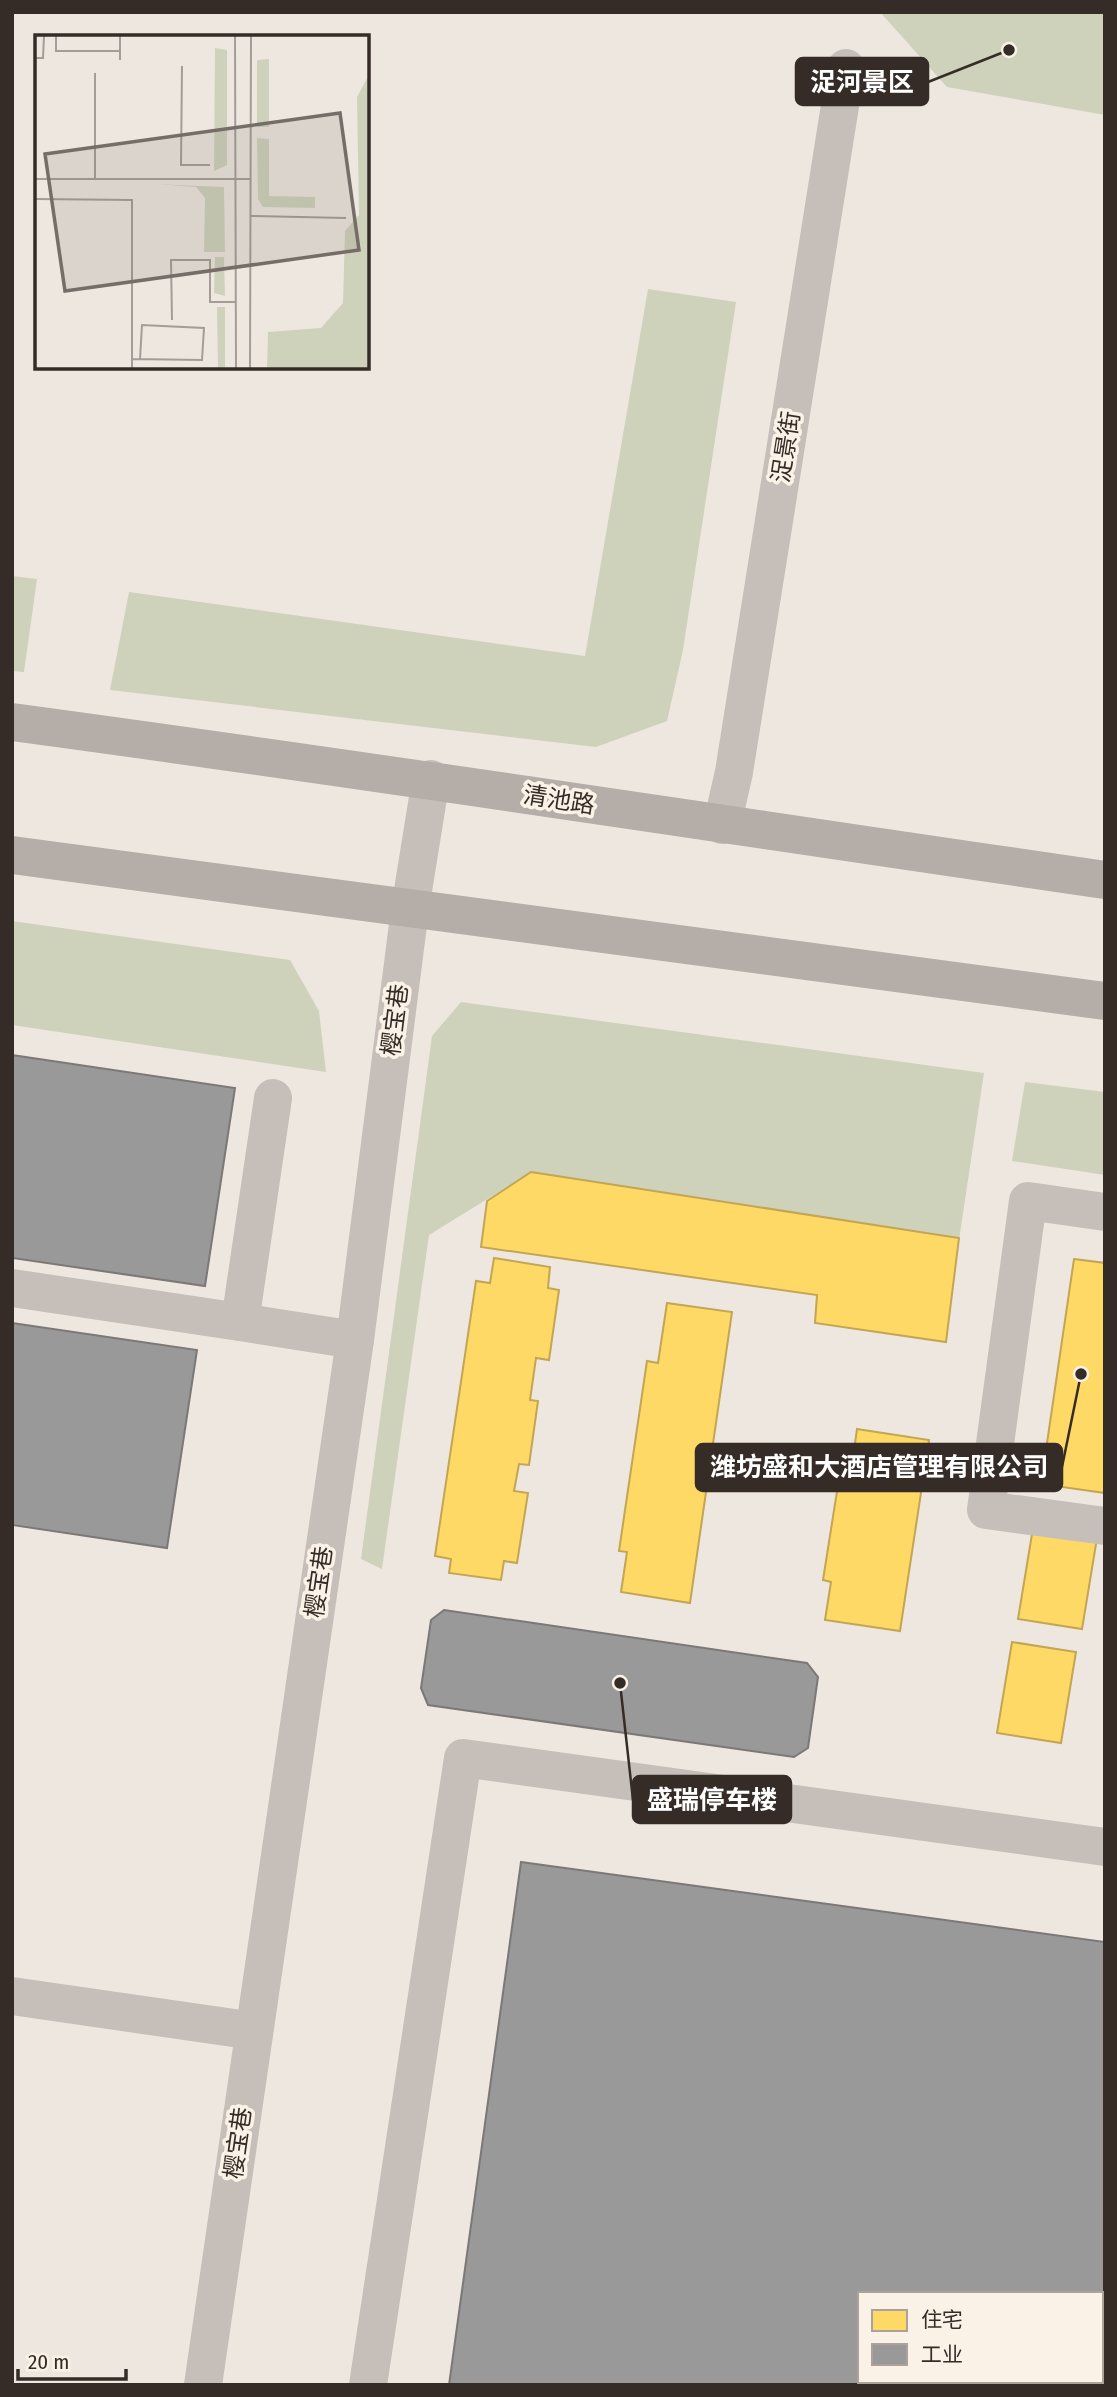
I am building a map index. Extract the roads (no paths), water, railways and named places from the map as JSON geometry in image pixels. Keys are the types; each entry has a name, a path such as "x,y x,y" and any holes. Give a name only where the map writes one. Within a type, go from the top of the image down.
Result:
{"main road":[{"name":"清池路","path":"12,722 431,779 722,825 1105,880"},
{"path":"12,855 1105,1000"}],"street":[{"name":"浞景街","path":"722,825 734,772 846,68"},
{"name":"樱宝巷","path":"203,2385 355,1340 410,909 431,779"},
{"path":"240,1322 273,1098"},
{"path":"1105,1212 1028,1201 986,1510 1105,1526"},
{"path":"12,1288 355,1340"},
{"path":"368,2385 463,1758 1105,1847"},
{"path":"12,1996 254,2031"}],"place":[{"name":"浞河景区","path":"1009,50"},
{"name":"潍坊盛和大酒店管理有限公司","path":"1081,1374"},
{"name":"盛瑞停车楼","path":"620,1683"}]}
